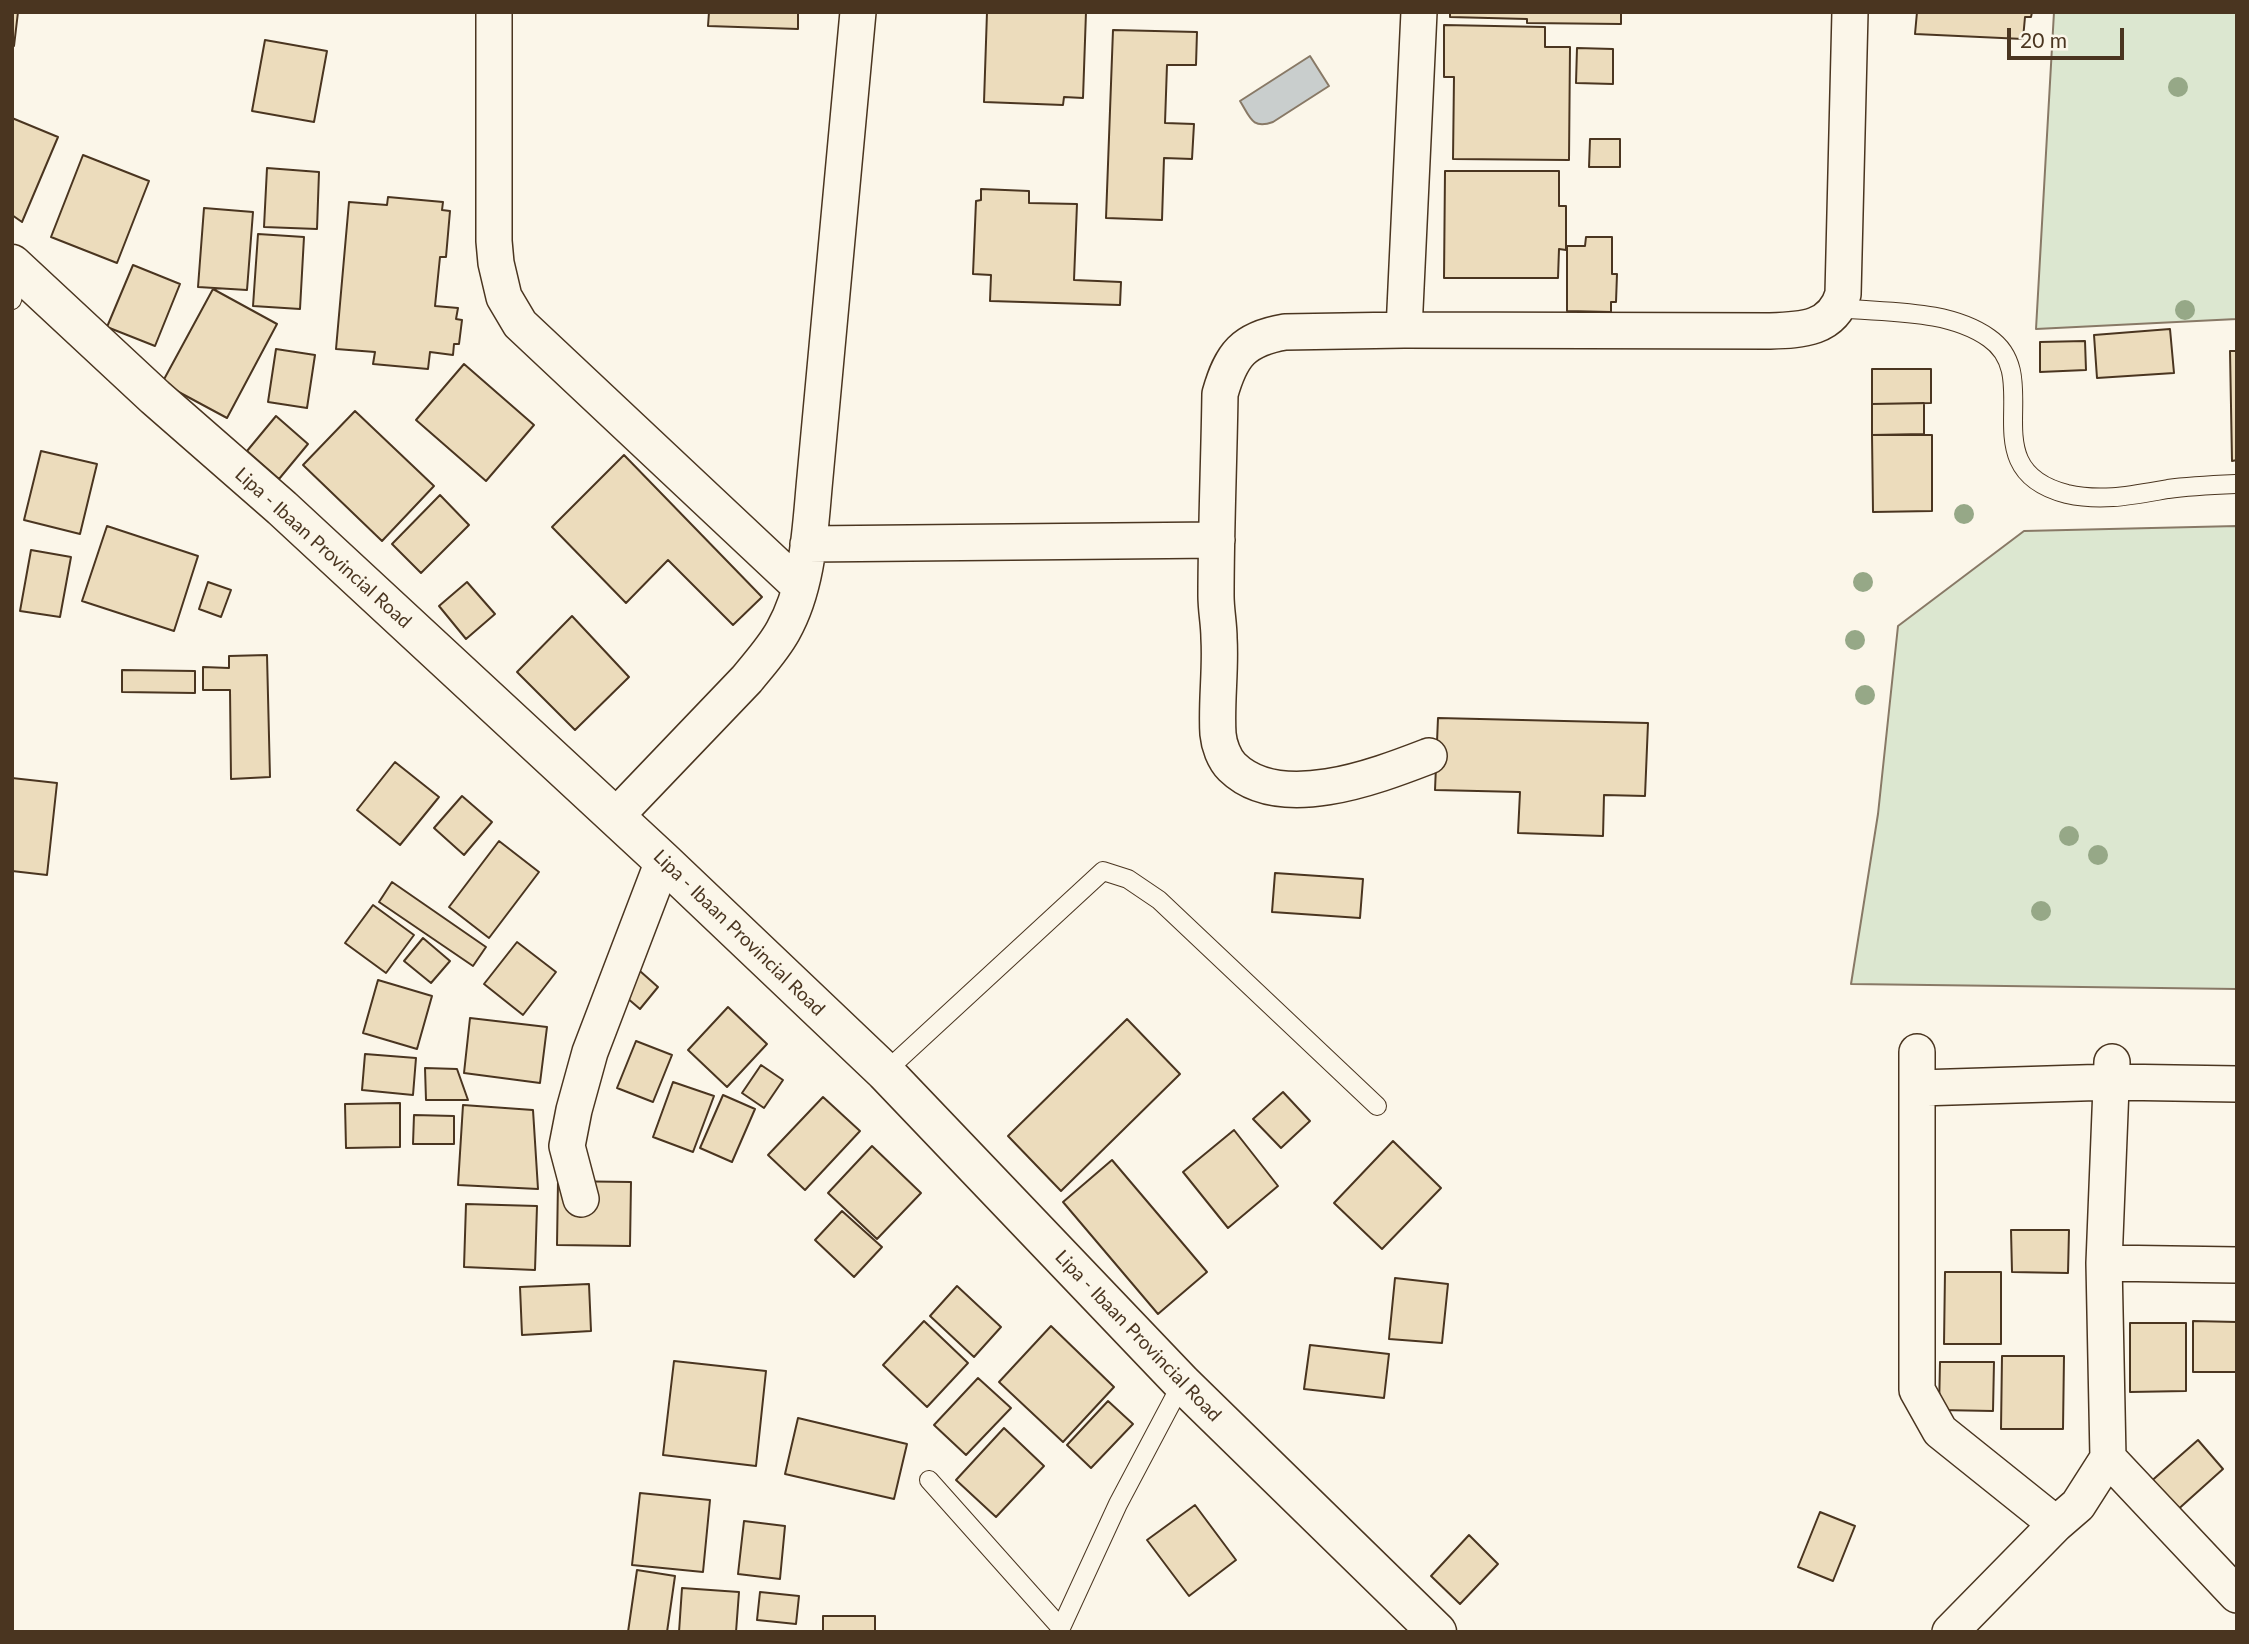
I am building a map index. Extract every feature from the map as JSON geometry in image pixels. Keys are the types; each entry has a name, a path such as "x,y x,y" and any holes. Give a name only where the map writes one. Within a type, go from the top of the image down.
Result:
{"main road":[{"name":"Lipa - Ibaan Provincial Road","path":"14,278 282,508 663,861 884,1072 1182,1383 1437,1632"}],"street":[{"path":"494,12 494,241 499,281 512,312 520,324 800,587"},
{"path":"615,817 747,680 782,632 800,587 808,544 858,12"},
{"path":"1404,330 1419,12"},
{"path":"1429,756 1381,774 1330,788 1281,789 1266,785 1232,767 1222,752 1218,734 1220,651 1216,599 1220,394 1236,355 1248,344 1266,335 1285,332 1770,331 1813,327 1839,308 1845,273 1850,12"},
{"path":"808,544 1217,540"},
{"path":"581,1199 567,1146 574,1110 590,1052 663,861"},
{"path":"1917,1052 1917,1390 1940,1431 2056,1524"},
{"path":"1919,1088 2112,1072 2237,1084"},
{"path":"1950,1632 2078,1505 2108,1458 2104,1263 2112,1072"},
{"path":"2104,1263 2237,1265"},
{"path":"2108,1458 2237,1595"}],"lane":[{"path":"1839,308 1933,317 1966,325 1989,338 2005,352 2012,375 2014,444 2019,459 2033,479 2049,488 2066,494 2101,499 2188,487 2237,484"},
{"path":"884,1072 1103,871 1128,878 1159,900 1377,1106"},
{"path":"929,1480 1060,1630 1118,1504 1182,1383"}],"green space":[{"path":"2054,12 2237,12 2237,319 2036,329"},
{"path":"2237,526 2237,989 1851,984 1878,814 1898,626 2024,531"}],"shaded area":[{"path":"1310,56 1329,86 1273,122 1260,124 1252,120 1240,101"}],"building":[{"path":"12,12 18,12 14,46 12,46"},
{"path":"709,12 798,12 798,29 708,26"},
{"path":"987,12 1086,12 1083,98 1064,97 1063,105 984,102"},
{"path":"1450,12 1621,12 1621,24 1527,23 1527,19 1450,17"},
{"path":"1917,12 2032,12 2031,17 2025,17 2023,39 1915,34"},
{"path":"1444,25 1545,27 1545,47 1570,47 1569,160 1453,159 1454,77 1444,77"},
{"path":"1113,30 1197,32 1196,65 1167,65 1165,123 1194,124 1192,159 1164,158 1162,220 1106,218"},
{"path":"265,40 327,51 314,122 252,111"},
{"path":"1577,48 1613,49 1613,84 1576,83"},
{"path":"12,118 58,137 22,222 12,215"},
{"path":"1590,139 1620,139 1620,167 1589,167"},
{"path":"83,155 149,181 117,263 51,237"},
{"path":"267,168 319,172 317,229 264,227"},
{"path":"1445,171 1559,171 1559,206 1566,206 1566,250 1559,249 1558,278 1444,278"},
{"path":"981,189 1029,191 1029,203 1077,204 1074,280 1121,282 1120,305 990,301 991,275 973,274 976,201 981,200"},
{"path":"388,197 443,202 442,210 450,211 446,257 440,257 435,306 458,308 456,319 462,320 459,344 454,344 453,355 430,352 428,369 373,364 375,352 336,349 349,202 387,205"},
{"path":"204,208 253,212 247,290 198,287"},
{"path":"258,234 304,237 300,309 253,306"},
{"path":"1586,237 1612,237 1612,274 1617,274 1616,302 1611,302 1611,312 1567,311 1567,246 1585,246"},
{"path":"133,265 180,284 155,346 107,327"},
{"path":"213,289 277,324 227,418 162,383"},
{"path":"2170,329 2174,373 2097,378 2094,335"},
{"path":"2085,341 2086,370 2040,372 2040,342"},
{"path":"276,349 315,355 307,408 268,402"},
{"path":"2230,351 2237,351 2237,460 2232,461"},
{"path":"464,364 534,425 486,481 416,420"},
{"path":"1872,369 1931,369 1931,403 1872,404"},
{"path":"1924,403 1924,434 1872,435 1872,404"},
{"path":"355,411 434,486 382,541 303,465"},
{"path":"276,416 308,444 279,479 247,451"},
{"path":"1872,435 1932,435 1932,511 1873,512"},
{"path":"41,451 97,464 80,534 24,520"},
{"path":"624,455 762,597 733,625 668,560 626,603 552,527"},
{"path":"440,495 469,525 421,573 392,544"},
{"path":"107,526 198,556 174,631 82,601"},
{"path":"31,550 71,557 60,617 20,611"},
{"path":"208,582 231,590 221,617 199,609"},
{"path":"467,582 495,614 466,639 439,606"},
{"path":"572,616 629,677 575,730 517,672"},
{"path":"267,655 270,777 231,779 230,690 203,690 203,667 229,668 229,656"},
{"path":"122,670 195,671 195,693 122,692"},
{"path":"1438,718 1648,723 1645,796 1604,795 1603,836 1518,833 1520,792 1435,790"},
{"path":"395,762 439,797 400,845 357,810"},
{"path":"12,778 57,783 47,875 12,871"},
{"path":"462,796 492,822 464,855 434,828"},
{"path":"499,841 539,872 489,938 449,907"},
{"path":"1275,873 1363,879 1360,918 1272,912"},
{"path":"392,882 486,947 473,966 379,902"},
{"path":"373,905 414,935 386,973 345,943"},
{"path":"423,938 450,961 431,983 404,961"},
{"path":"517,942 556,972 523,1015 484,984"},
{"path":"632,964 658,987 640,1009 613,986"},
{"path":"378,980 432,996 417,1049 363,1033"},
{"path":"728,1007 767,1044 727,1087 688,1050"},
{"path":"470,1018 547,1027 540,1083 464,1073"},
{"path":"1127,1019 1180,1074 1061,1191 1008,1136"},
{"path":"636,1041 672,1055 653,1102 617,1088"},
{"path":"365,1054 416,1058 413,1095 362,1090"},
{"path":"761,1065 783,1080 764,1108 742,1093"},
{"path":"425,1068 457,1069 468,1100 426,1100"},
{"path":"673,1082 714,1096 693,1152 653,1137"},
{"path":"1283,1092 1310,1121 1281,1148 1253,1119"},
{"path":"723,1095 755,1109 732,1162 700,1148"},
{"path":"823,1097 860,1131 805,1190 768,1155"},
{"path":"400,1103 400,1147 346,1148 345,1104"},
{"path":"463,1105 533,1110 538,1189 458,1185"},
{"path":"414,1115 454,1116 454,1144 413,1144"},
{"path":"1234,1130 1278,1186 1228,1228 1183,1172"},
{"path":"1393,1141 1441,1188 1382,1249 1334,1203"},
{"path":"872,1146 921,1193 877,1239 828,1193"},
{"path":"1112,1160 1207,1272 1158,1314 1063,1202"},
{"path":"558,1181 631,1182 630,1246 557,1245"},
{"path":"466,1204 537,1206 535,1270 464,1267"},
{"path":"842,1211 882,1247 854,1277 815,1240"},
{"path":"2011,1230 2069,1230 2068,1273 2012,1272"},
{"path":"1945,1272 2001,1272 2001,1344 1944,1344"},
{"path":"1395,1278 1448,1284 1442,1343 1389,1339"},
{"path":"589,1284 591,1331 522,1335 520,1287"},
{"path":"957,1286 1001,1327 974,1357 930,1316"},
{"path":"924,1321 968,1363 927,1407 883,1365"},
{"path":"2193,1321 2237,1322 2237,1372 2193,1372"},
{"path":"2130,1323 2186,1323 2186,1391 2130,1392"},
{"path":"1051,1326 1114,1387 1063,1442 999,1382"},
{"path":"1310,1345 1389,1354 1384,1398 1304,1389"},
{"path":"2002,1356 2064,1356 2063,1429 2001,1429"},
{"path":"674,1361 766,1371 756,1466 663,1455"},
{"path":"1940,1362 1994,1362 1993,1411 1939,1410"},
{"path":"978,1378 1011,1408 966,1455 934,1425"},
{"path":"1108,1401 1133,1424 1091,1468 1067,1445"},
{"path":"798,1418 907,1444 894,1499 785,1474"},
{"path":"1004,1428 1044,1466 996,1517 956,1480"},
{"path":"2198,1440 2223,1469 2174,1513 2148,1484"},
{"path":"640,1493 710,1500 703,1572 632,1565"},
{"path":"1195,1505 1236,1560 1189,1596 1147,1540"},
{"path":"1820,1512 1855,1526 1833,1581 1798,1567"},
{"path":"744,1521 785,1526 780,1579 738,1574"},
{"path":"1469,1535 1498,1564 1460,1604 1431,1576"},
{"path":"637,1570 675,1576 667,1632 628,1632"},
{"path":"682,1588 739,1592 736,1632 679,1632"},
{"path":"760,1592 799,1596 796,1624 757,1620"},
{"path":"823,1616 875,1616 875,1632 823,1632"}]}
